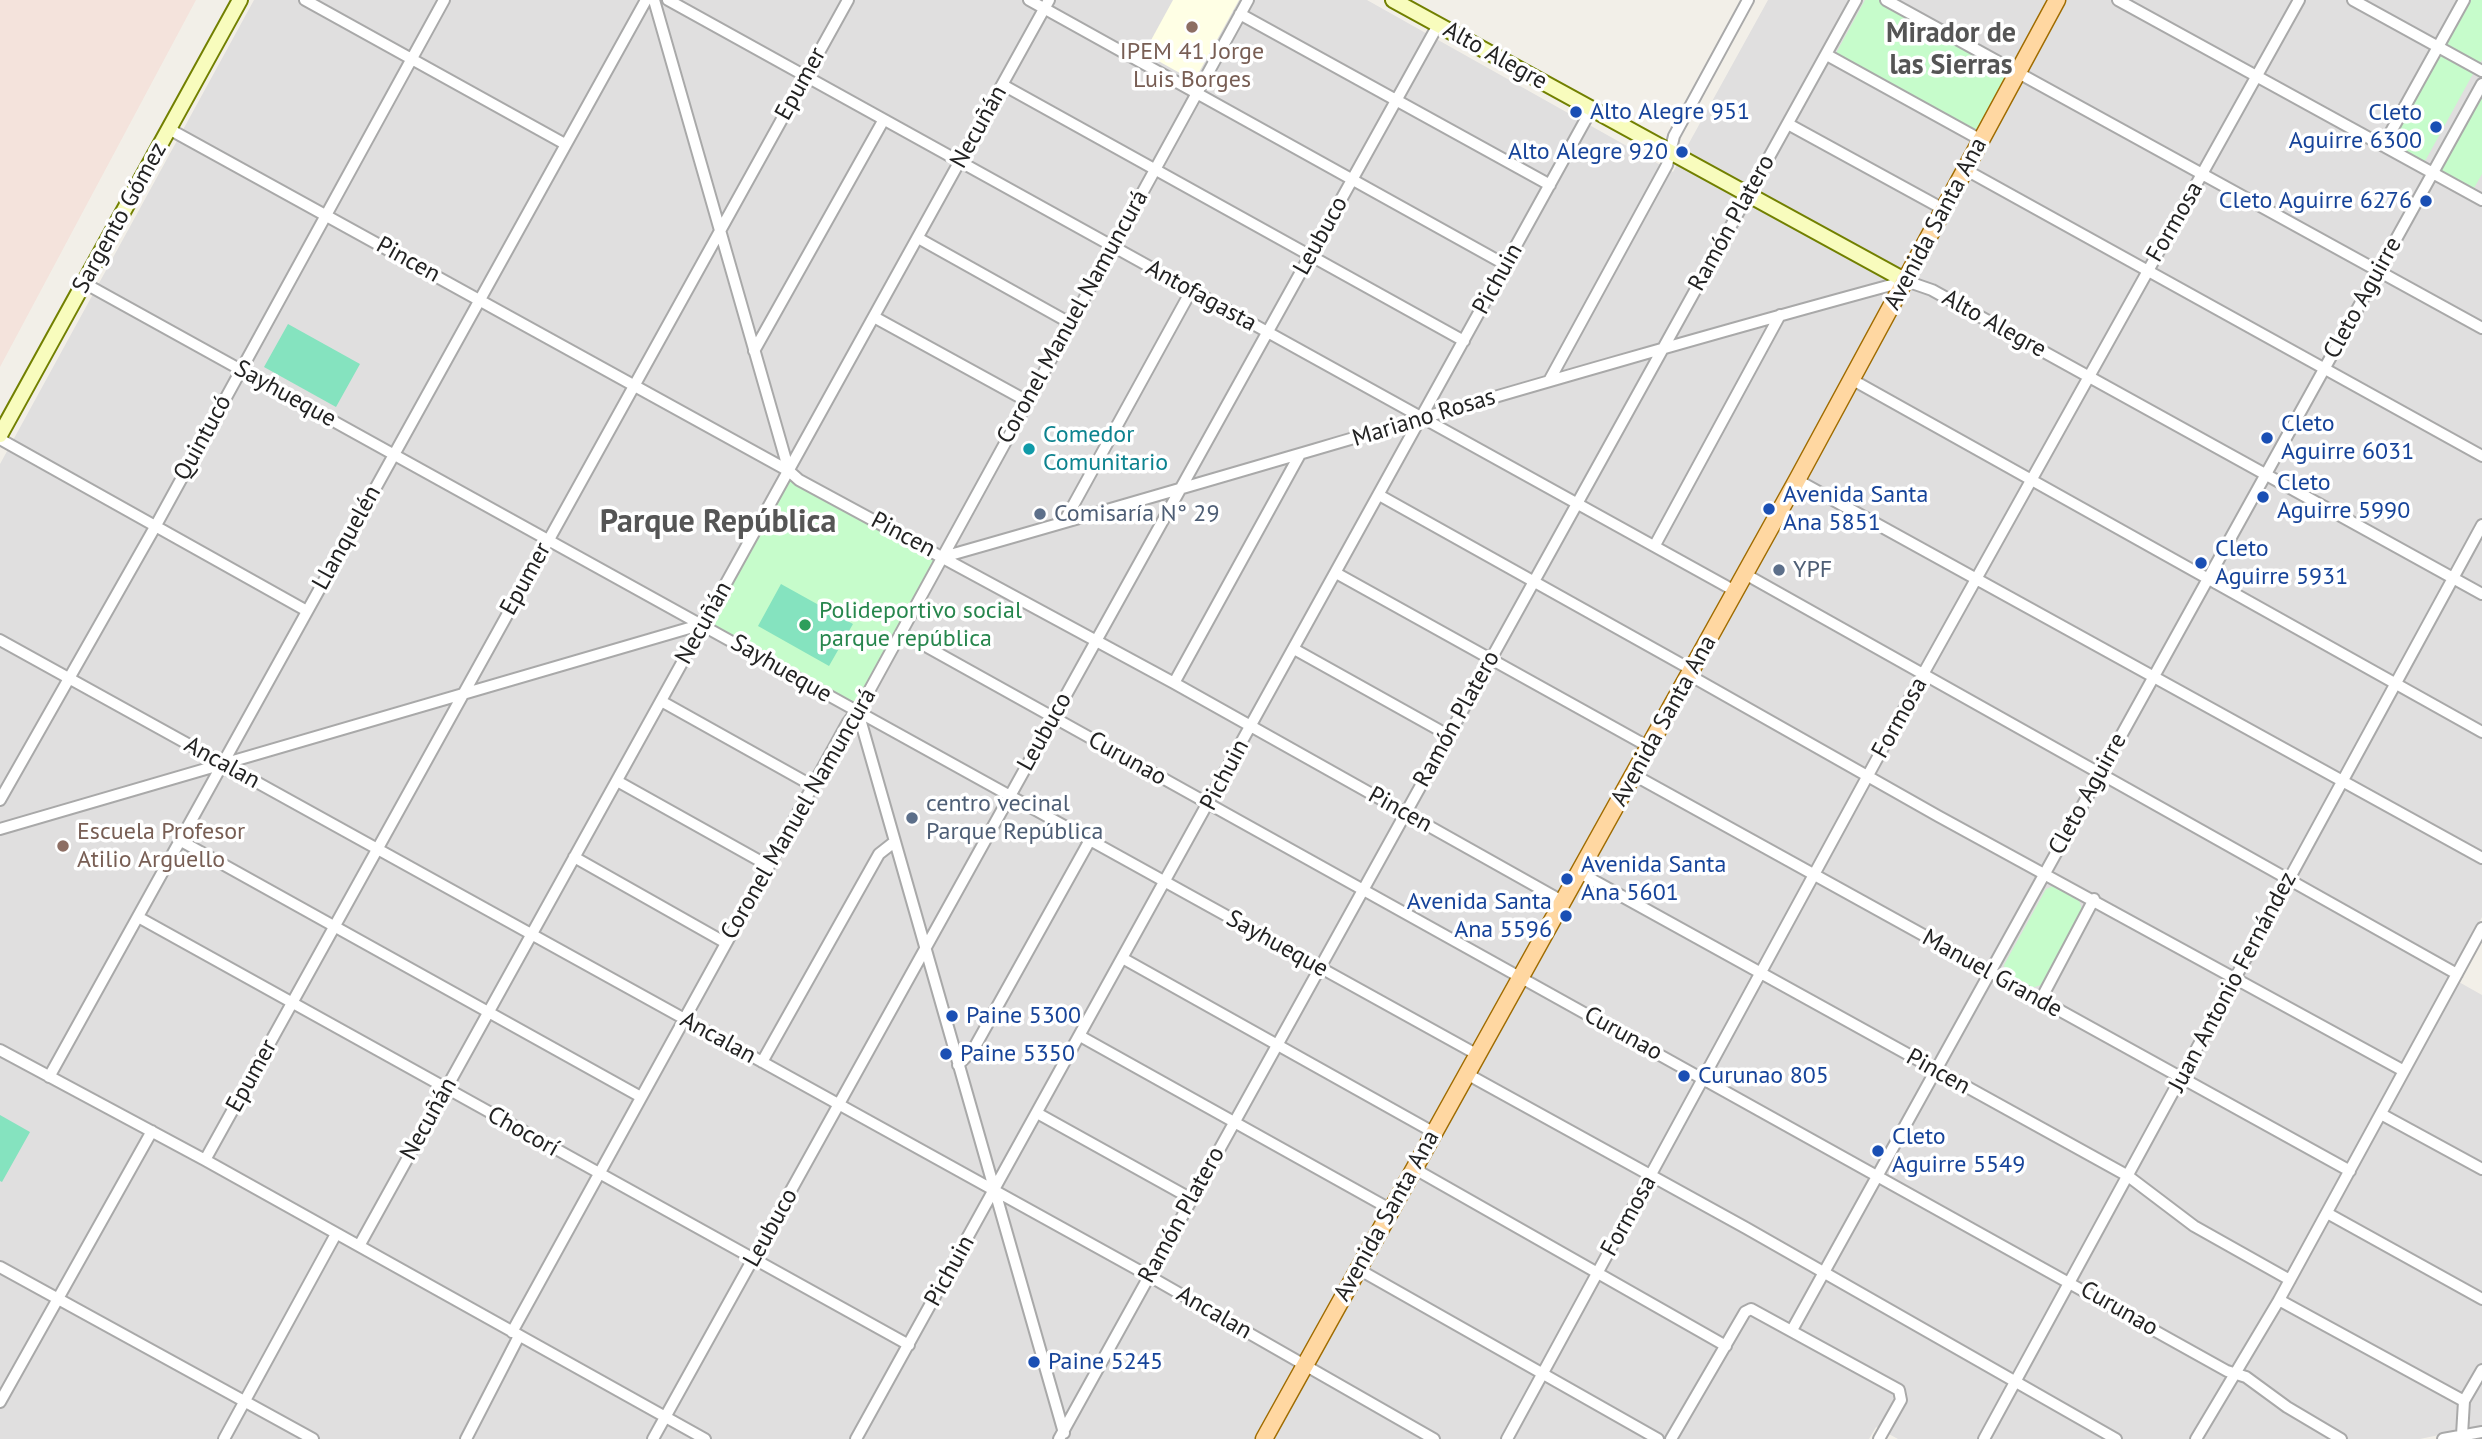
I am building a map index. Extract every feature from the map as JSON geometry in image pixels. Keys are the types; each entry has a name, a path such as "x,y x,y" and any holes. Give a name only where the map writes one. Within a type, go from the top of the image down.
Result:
{"main road":[{"name":"Sargento Gómez","path":"0,437 240,0"},
{"name":"Alto Alegre","path":"1393,0 1906,281"},
{"name":"Avenida Santa Ana","path":"1264,1439 1797,480 2057,0"}],"street":[{"path":"305,0 565,144"},
{"name":"Quintucó","path":"0,800 155,527 444,0"},
{"name":"Llanquelén","path":"49,1077 646,0"},
{"path":"654,0 789,471"},
{"name":"Antofagasta","path":"668,0 1735,591"},
{"name":"Epumer","path":"205,1160 848,0"},
{"path":"1028,0 1047,4 1197,93 1506,265"},
{"name":"Coronel Manuel Namuncurá","path":"466,1439 516,1334 641,1097 848,722 858,712 902,633 1248,0"},
{"path":"1549,380 1667,165 1674,136 1748,0"},
{"name":"Ramón Platero","path":"1062,1436 1190,1198 1856,0"},
{"path":"1886,0 2482,328"},
{"path":"2118,0 2432,173 2481,196"},
{"name":"Formosa","path":"1507,1439 1868,775 2298,0"},
{"path":"2353,0 2482,71"},
{"path":"2383,146 2464,0"},
{"name":"Necuñán","path":"359,1245 1047,4"},
{"path":"1240,14 1550,185"},
{"name":"Leubuco","path":"653,1439 1438,25"},
{"path":"1826,55 1981,140"},
{"name":"Cleto Aguirre","path":"1792,1330 2482,83"},
{"path":"1003,85 1464,341"},
{"name":"Pichuin","path":"856,1439 1124,959 1591,110"},
{"path":"754,351 883,121"},
{"path":"1788,124 1945,210"},
{"name":"Pincen","path":"169,129 635,385 789,471 799,480 1174,683 1564,902"},
{"path":"1966,170 2482,456"},
{"path":"918,238 1070,323"},
{"name":"Mariano Rosas","path":"943,556 1299,456 1549,380 1906,281"},
{"name":"Alto Alegre","path":"1906,281 1932,290 2482,594"},
{"name":"Sayhueque","path":"84,283 1478,1055"},
{"path":"1064,522 1191,291"},
{"path":"1655,545 1780,315"},
{"path":"874,317 1027,401"},
{"path":"1851,379 2482,732"},
{"path":"0,437 307,611"},
{"path":"1174,683 1299,456"},
{"path":"1797,480 2482,858"},
{"path":"1379,495 1534,581 1868,775 2404,1071"},
{"name":"Juan Antonio Fernández","path":"1984,1439 2482,526"},
{"path":"1336,573 1649,747"},
{"path":"1745,574 2457,974"},
{"path":"0,829 703,624"},
{"name":"Curunao","path":"902,633 1702,1079 2071,1281 2227,1371 2236,1373 2342,1439"},
{"name":"Ancalan","path":"0,640 1149,1276 1434,1439"},
{"path":"1294,649 1448,735"},
{"path":"661,701 813,786"},
{"path":"858,712 1062,1436"},
{"name":"Manuel Grande","path":"1634,775 1989,974 2350,1171"},
{"path":"617,781 769,866"},
{"path":"958,1065 973,1050 1090,840"},
{"path":"181,841 641,1097"},
{"path":"762,1062 879,853 893,843"},
{"path":"574,857 726,943"},
{"name":"Pincen","path":"1580,873 2128,1176 2194,1226 2290,1280"},
{"path":"2040,1000 2094,899"},
{"name":"Chocorí","path":"138,917 909,1345"},
{"path":"2196,1439 2279,1300 2482,928"},
{"path":"1124,959 1433,1132"},
{"path":"1080,1036 1390,1209"},
{"path":"0,1050 205,1160 705,1439"},
{"path":"1467,1074 1824,1272 2116,1439"},
{"path":"1037,1113 1190,1198"},
{"path":"2381,1114 2482,1169"},
{"path":"0,1402 152,1131"},
{"path":"1413,1168 1726,1346"},
{"path":"2327,1213 2482,1299"},
{"path":"224,1439 336,1234"},
{"path":"0,1267 313,1439"},
{"path":"1358,1269 1658,1439"},
{"path":"2279,1300 2464,1401"},
{"path":"1671,1439 1745,1312 1751,1309 1899,1391 1901,1400 1880,1436 1893,1439"},
{"path":"2462,1435 2464,1401 2482,1370"},
{"path":"2443,1439 2482,1432"}],"shaded area":[{"path":"0,0 196,0 0,367"},
{"path":"254,0 1367,0 1673,172 1768,0 2482,0 2482,917 2450,977 2482,995 2482,1426 2420,1439 1898,1439 1876,1427 1869,1439 0,1439 0,464"},
{"name":"IPEM 41 Jorge Luis Borges","path":"1173,0 1239,0 1198,74 1187,77 1144,53"}],"green space":[{"path":"1865,0 1879,0 2010,72 1976,133 1835,55"},
{"path":"2471,0 2482,0 2482,60 2479,65 2446,45"},
{"path":"2440,55 2474,72 2424,163 2391,143"},
{"path":"2482,95 2482,174 2473,190 2439,170"},
{"path":"288,324 360,364 336,407 264,367"},
{"path":"789,471 943,557 858,712 703,624"},
{"name":"Polideportivo social parque república","path":"781,584 853,624 829,666 758,626"},
{"path":"2053,886 2079,900 2082,910 2041,985 2031,988 2005,973 2004,965 2046,889"},
{"path":"0,1115 30,1132 2,1182 0,1181"}],"place":[{"name":"IPEM 41 Jorge Luis Borges","path":"1192,27"},
{"name":"Alto Alegre 951","path":"1576,112"},
{"name":"Cleto Aguirre 6300","path":"2436,127"},
{"name":"Alto Alegre 920","path":"1682,152"},
{"name":"Cleto Aguirre 6276","path":"2426,201"},
{"name":"Cleto Aguirre 6031","path":"2267,438"},
{"name":"Comedor Comunitario","path":"1029,449"},
{"name":"Cleto Aguirre 5990","path":"2263,497"},
{"name":"Avenida Santa Ana 5851","path":"1769,509"},
{"name":"Comisaría N° 29","path":"1040,514"},
{"name":"Cleto Aguirre 5931","path":"2201,563"},
{"name":"YPF","path":"1779,570"},
{"name":"Polideportivo social parque república","path":"805,625"},
{"name":"centro vecinal Parque República","path":"912,818"},
{"name":"Escuela Profesor Atilio Arguello","path":"63,846"},
{"name":"Avenida Santa Ana 5601","path":"1567,879"},
{"name":"Avenida Santa Ana 5596","path":"1566,916"},
{"name":"Paine 5300","path":"952,1016"},
{"name":"Paine 5350","path":"946,1054"},
{"name":"Curunao 805","path":"1684,1076"},
{"name":"Cleto Aguirre 5549","path":"1878,1151"},
{"name":"Paine 5245","path":"1034,1362"}],"district":[{"name":"Mirador de las Sierras","path":"1951,50"},
{"name":"Parque República","path":"718,523"}]}
